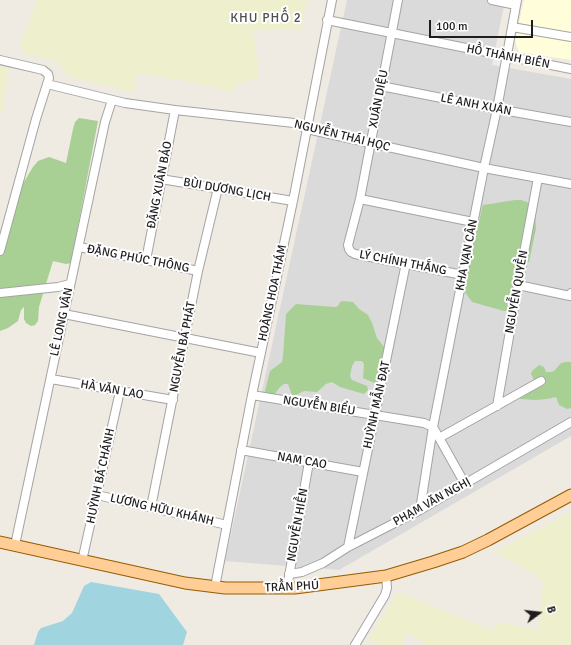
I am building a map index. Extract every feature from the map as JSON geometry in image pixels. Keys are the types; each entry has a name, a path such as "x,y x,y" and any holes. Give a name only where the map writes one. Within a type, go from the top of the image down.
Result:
{"main road":[{"name":"TRẦN PHÚ","path":"0,542 178,582 215,587 287,588 326,585 386,576 463,552 571,495"}],"street":[{"name":"HOÀNG HOA THÁM","path":"215,587 241,450 293,201 332,0"},
{"name":"XUÂN DIỆU","path":"348,245 360,199 398,0"},
{"path":"492,0 516,3"},
{"name":"KHA VẠN CÂN","path":"420,510 433,427 473,222 497,109 516,3"},
{"name":"HỒ THÀNH BIÊN","path":"328,20 391,34 571,69"},
{"path":"512,27 571,37"},
{"path":"0,60 46,71 49,78 36,119 0,251"},
{"name":"NGUYỄN THÁI HỌC","path":"47,84 112,100 174,110 294,123 307,129 370,143 484,168 571,184"},
{"name":"LÊ ANH XUÂN","path":"381,86 571,122"},
{"name":"LÊ LONG VÂN","path":"15,545 105,122 112,100"},
{"name":"ĐẶNG XUÂN BẢO","path":"146,260 174,110"},
{"name":"NGUYỄN QUYỀN","path":"497,406 538,178"},
{"name":"BÙI DƯƠNG LỊCH","path":"161,179 293,201"},
{"name":"NGUYỄN BÁ PHÁT","path":"151,508 198,271 218,188"},
{"path":"360,199 473,222"},
{"name":"LÝ CHÍNH THẮNG","path":"348,245 351,252 355,254 463,275"},
{"name":"ĐẶNG PHÚC THÔNG","path":"78,247 198,271"},
{"name":"HUỲNH MẪN ĐẠT","path":"348,547 406,263"},
{"path":"0,293 58,287 70,284"},
{"path":"518,285 570,296 571,293"},
{"path":"64,314 261,353"},
{"name":"HÀ VĂN LAO","path":"50,379 173,400"},
{"path":"439,438 541,380"},
{"name":"HUỲNH BÁ CHÁNH","path":"82,561 120,391"},
{"name":"NGUYỄN BIỂU","path":"252,395 424,423 433,427"},
{"name":"PHẠM VĂN NGHỊ","path":"289,574 302,572 323,563 348,547 420,510 571,422"},
{"path":"433,427 465,484"},
{"name":"NAM CAO","path":"241,450 363,472"},
{"name":"NGUYỄN HIỀN","path":"287,588 309,462"},
{"name":"LƯƠNG HỮU KHÁNH","path":"97,495 227,525"},
{"path":"356,645 385,595 387,588 386,576"}],"shaded area":[{"path":"347,0 505,0 492,65 571,79 571,436 339,570 225,561"},
{"path":"524,0 571,0 571,60 519,52 515,41"}],"green space":[{"path":"37,0 307,0 301,30 253,30 259,78 236,84 233,92 190,82 137,73 134,92 70,77 64,72 59,62 25,54 20,46"},
{"path":"0,66 9,68 2,113 0,113"},
{"path":"79,118 98,121 71,263 66,264 53,261 39,307 38,321 35,325 31,326 26,323 24,319 24,307 21,310 18,321 8,328 0,331 0,238 11,222 22,185 38,161 49,157 66,163 75,122"},
{"path":"515,200 527,202 535,211 536,229 529,262 518,263 512,307 509,311 504,311 472,302 464,291 483,205"},
{"path":"343,301 353,302 359,309 368,315 377,338 385,348 378,381 374,383 363,378 364,364 362,361 355,361 352,366 350,376 352,380 367,386 368,390 364,394 340,387 332,382 326,384 317,392 304,391 296,395 292,395 288,384 284,384 279,388 271,400 267,401 265,391 270,371 282,362 286,314 296,304 335,307"},
{"path":"571,362 571,408 567,409 559,405 556,397 536,400 520,399 517,391 534,380 531,374 532,371 539,365 544,367 546,372 550,372 554,371 561,363"},
{"path":"571,512 571,645 421,645 423,641 407,632 403,645 381,645 368,640 398,592 493,631 496,622 538,630 543,583 535,574 495,552"}],"water":[{"path":"91,582 159,594 187,632 183,645 34,645 38,632 41,628 63,621 72,613 84,586"}],"district":[{"name":"KHU PHỐ 2","path":"266,19"}]}
